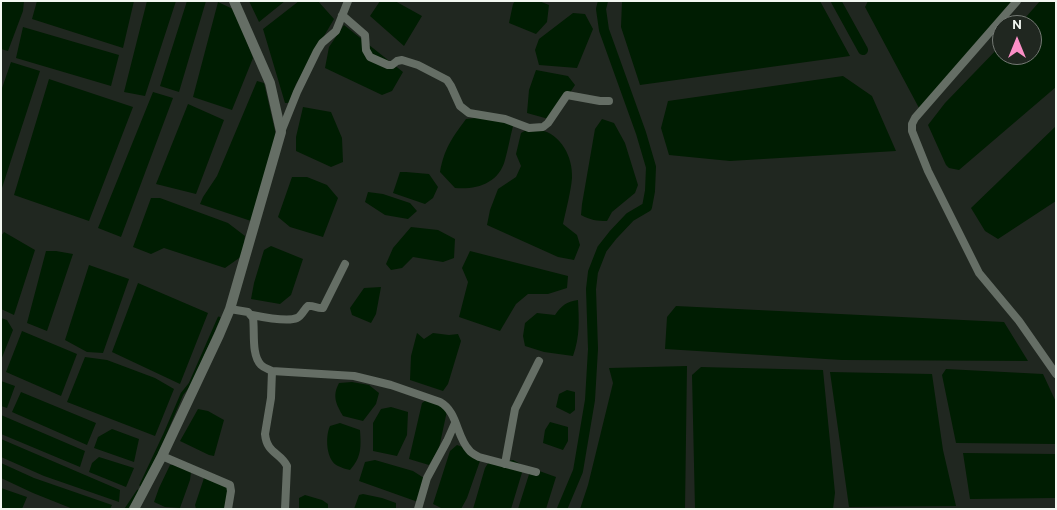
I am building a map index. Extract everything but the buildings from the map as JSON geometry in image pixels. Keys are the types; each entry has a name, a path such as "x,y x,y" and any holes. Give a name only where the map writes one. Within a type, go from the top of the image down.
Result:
{"street":[{"path":"234,1 270,83 281,132"},
{"path":"134,509 162,456 230,308 281,132 297,92 320,46 336,31 348,1"},
{"path":"1017,1 915,118 912,124 912,131 928,171 979,273 1019,321 1056,374"},
{"path":"342,15 365,35 366,50 370,57 388,65 402,60 418,65 447,80 460,106 469,113 501,118 530,128 538,128 548,123 567,95 609,101"},
{"path":"230,308 248,312 252,315 278,319 294,319 308,306 323,308 345,264"},
{"path":"252,315 254,321 255,353 262,366 272,371 354,376 391,384 440,402 451,412 469,451 479,458 536,472"},
{"path":"505,464 515,410 539,361"},
{"path":"272,371 271,398 265,434 270,450 285,461 287,466 285,509"},
{"path":"418,509 427,478 455,423"},
{"path":"162,456 230,486 228,509"}],"shaded area":[{"path":"1,1 24,1 23,11 8,51 1,49"},
{"path":"37,1 134,1 123,48 32,19"},
{"path":"147,1 176,1 145,96 124,92"},
{"path":"187,1 206,1 179,92 160,86"},
{"path":"249,1 285,1 259,22"},
{"path":"299,1 318,1 334,19 296,84 289,103 285,103 263,29"},
{"path":"380,1 395,1 422,16 404,46 370,16"},
{"path":"515,1 539,1 549,5 547,22 536,34 509,23"},
{"path":"622,1 820,1 850,56 640,85 621,27"},
{"path":"868,1 1014,1 1002,15 992,15 992,26 919,108 865,7"},
{"path":"1040,1 1056,1 1056,87 959,170 949,168 928,125 945,103 992,54 992,65 1042,65 1042,15 1028,15"},
{"path":"218,2 235,10 253,58 232,110 193,97"},
{"path":"573,13 585,14 593,29 577,68 539,65 535,50 539,39"},
{"path":"344,25 403,72 392,91 382,95 325,68 329,47"},
{"path":"23,27 119,55 111,86 16,58"},
{"path":"11,62 40,71 1,191 1,91"},
{"path":"536,70 568,76 575,85 552,120 527,113 529,90"},
{"path":"843,76 872,96 896,151 730,161 669,155 661,128 668,101"},
{"path":"49,79 133,107 89,221 14,195"},
{"path":"257,81 264,83 276,135 254,222 200,204 217,176"},
{"path":"153,92 173,98 121,237 98,228"},
{"path":"188,104 224,120 196,194 156,184"},
{"path":"303,107 331,112 342,138 343,162 331,167 296,151 296,137"},
{"path":"485,117 504,120 513,126 502,168 492,179 479,186 455,188 440,172 446,150 466,119"},
{"path":"602,119 614,123 625,143 638,185 635,193 612,212 607,221 594,220 581,215 595,129"},
{"path":"1056,126 1056,201 998,239 985,231 971,208"},
{"path":"528,129 540,130 554,136 560,141 568,155 572,178 563,224 577,235 580,245 574,260 558,257 487,225 490,210 498,189 516,177 521,166 516,154 521,133"},
{"path":"400,172 429,174 438,187 433,198 425,204 393,193"},
{"path":"292,177 307,177 327,185 338,198 323,237 290,227 278,217"},
{"path":"368,192 383,194 410,203 417,211 408,219 385,215 365,202"},
{"path":"151,198 160,198 228,223 245,236 242,256 225,268 164,248 151,254 133,247"},
{"path":"411,227 438,230 455,239 454,258 443,262 413,257 402,268 391,270 386,264 393,248"},
{"path":"4,232 35,250 14,315 1,309 1,236"},
{"path":"271,246 303,259 291,295 280,304 251,299 264,250"},
{"path":"46,251 73,254 47,331 27,323"},
{"path":"470,251 568,276 567,288 548,294 528,294 516,304 500,331 459,317 468,282 462,268"},
{"path":"89,265 129,279 103,353 87,352 65,340"},
{"path":"138,283 208,313 180,384 112,352"},
{"path":"381,287 376,314 371,323 352,315 350,308 364,288"},
{"path":"578,300 578,335 573,356 544,352 525,346 523,336 525,323 537,313 555,315 565,304"},
{"path":"676,306 1004,322 1028,361 842,360 665,349 667,317"},
{"path":"1,318 7,320 13,330 1,360"},
{"path":"22,331 77,354 61,396 6,372"},
{"path":"417,333 424,339 433,333 458,334 461,341 448,384 443,391 410,380 411,356"},
{"path":"85,357 107,360 155,378 174,389 155,436 67,402"},
{"path":"687,366 685,509 580,509 588,485 613,383 609,368"},
{"path":"701,367 823,370 835,493 833,509 695,509 692,375"},
{"path":"946,369 1043,374 1056,402 1056,444 956,443 942,375"},
{"path":"830,372 932,374 943,450 956,506 849,507"},
{"path":"1,381 15,386 7,408 1,406"},
{"path":"352,382 369,385 379,393 376,404 363,421 343,416 337,404 335,396 339,383"},
{"path":"567,390 575,392 575,410 570,414 556,407 559,394"},
{"path":"21,392 96,423 87,445 12,412"},
{"path":"428,399 440,404 447,411 439,448 429,465 409,459 422,403"},
{"path":"391,407 408,412 407,435 397,456 373,451 373,423 381,409"},
{"path":"198,409 208,411 224,420 214,456 180,441"},
{"path":"1,415 85,451 80,467 1,434"},
{"path":"550,422 568,427 568,441 563,450 543,443 545,430"},
{"path":"340,423 360,430 359,456 350,470 334,463 329,454 328,430 330,426"},
{"path":"112,429 139,439 134,462 94,448 98,437"},
{"path":"1,439 120,490 119,502 44,476 1,457"},
{"path":"457,445 471,450 481,458 467,498 461,509 443,509 433,504 450,451"},
{"path":"963,453 1056,454 1056,498 970,499"},
{"path":"99,457 134,468 126,487 89,472 92,463"},
{"path":"375,460 413,471 424,478 418,502 359,481 365,462"},
{"path":"490,460 503,462 513,460 524,466 511,509 473,509 485,468"},
{"path":"1,463 34,478 112,505 110,509 73,509 1,478"},
{"path":"170,465 180,465 191,472 180,508 165,507 154,502"},
{"path":"531,468 556,477 546,509 518,509"},
{"path":"208,477 234,488 228,509 196,509 195,505 204,478"},
{"path":"1,488 27,497 22,509 1,509"},
{"path":"363,494 396,503 396,509 354,509 359,495"},
{"path":"305,495 322,500 328,504 328,509 299,509 299,498"}],"waterway":[{"path":"562,509 578,471 590,400 593,349 591,289 593,272 602,249 613,235 630,217 647,207 650,191 651,167 641,133 604,30 601,9 603,1"},
{"path":"836,1 863,50"},
{"path":"141,485 182,394 190,384 219,318"},
{"path":"126,509 138,491"}]}
